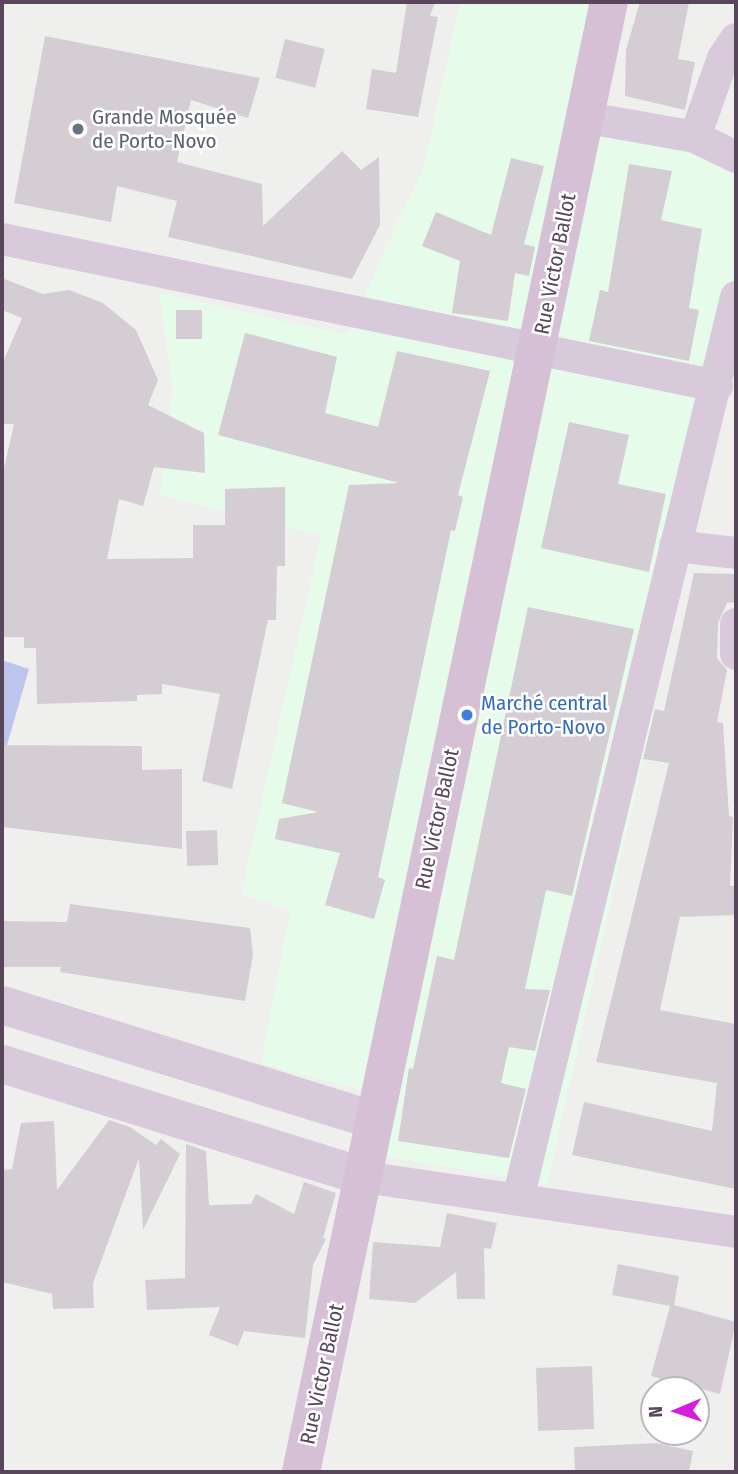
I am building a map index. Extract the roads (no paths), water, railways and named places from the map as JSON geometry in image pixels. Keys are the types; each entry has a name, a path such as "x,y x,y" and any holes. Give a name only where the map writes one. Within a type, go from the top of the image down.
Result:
{"main road":[{"name":"Rue Victor Ballot","path":"301,1472 609,2"}],"street":[{"path":"695,137 723,58 736,39"},
{"path":"583,117 695,137 736,157"},
{"path":"2,239 717,386"},
{"path":"518,1199 675,545 717,386 736,297"},
{"path":"675,545 736,554"},
{"path":"736,624 736,654"},
{"path":"2,1005 374,1120"},
{"path":"2,1064 364,1177 736,1232"}],"place":[{"name":"Grande Mosquée de Porto-Novo","path":"78,129"},
{"name":"Marché central de Porto-Novo","path":"467,715"}]}
